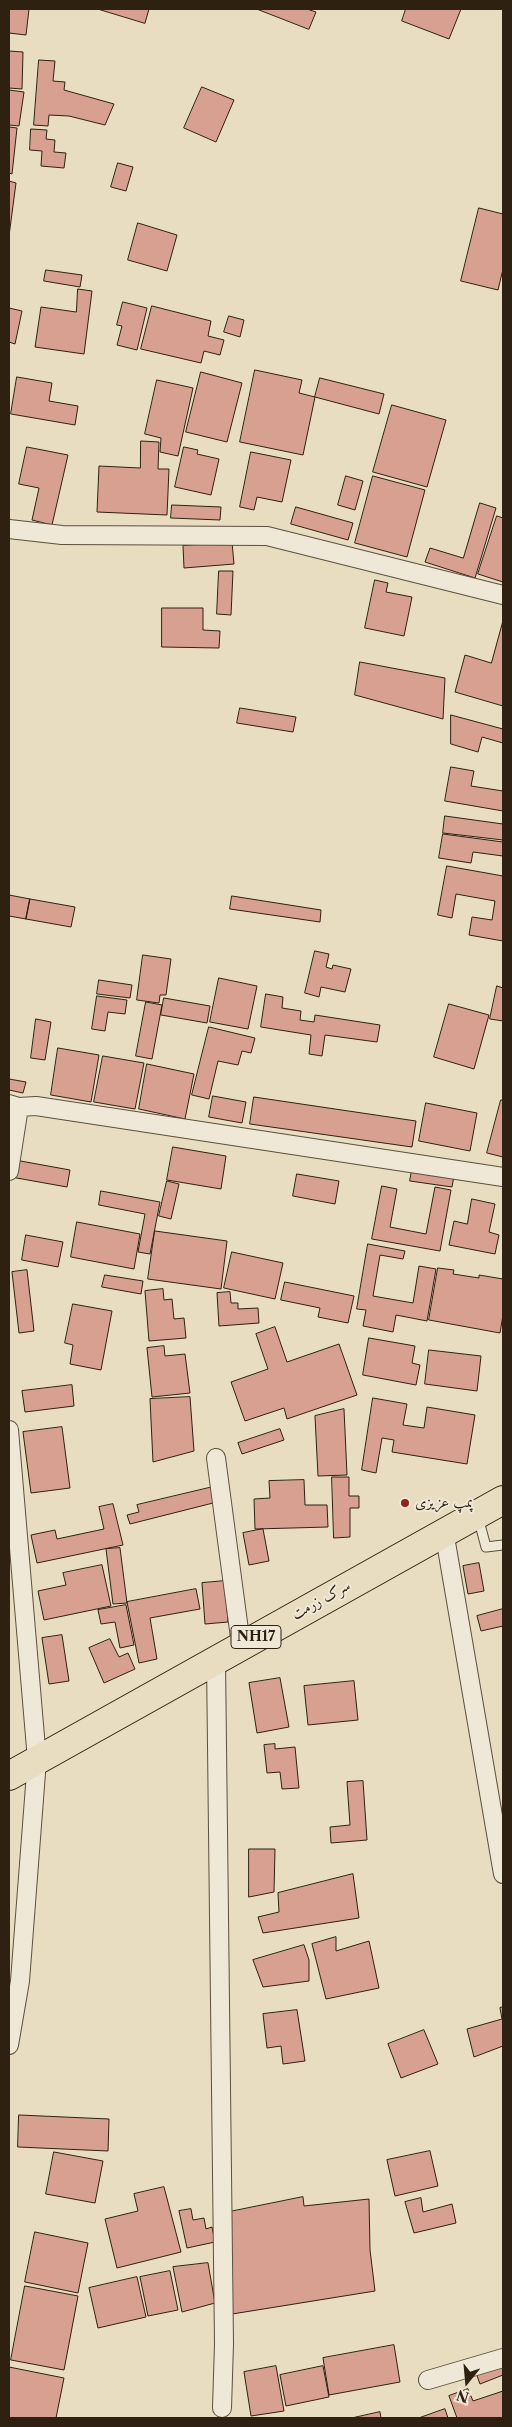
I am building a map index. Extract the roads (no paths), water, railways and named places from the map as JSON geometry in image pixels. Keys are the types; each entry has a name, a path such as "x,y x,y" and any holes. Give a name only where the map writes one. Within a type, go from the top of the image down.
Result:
{"highway":[{"name":"سرک زرمت","path":"9,1776 444,1531 503,1500"}],"street":[{"path":"9,529 62,535 267,536 503,595"},
{"path":"9,1171 14,1106 36,1106 503,1177"},
{"path":"9,1430 37,1760 20,1981 9,2045"},
{"path":"216,1458 241,1645"},
{"path":"444,1531 503,1874"},
{"path":"216,1660 224,2344 222,2408"},
{"path":"428,2380 503,2358"}],"lane":[{"path":"477,1514 486,1548 503,1545"}],"place":[{"name":"پمپ عزیزی","path":"405,1503"}]}
